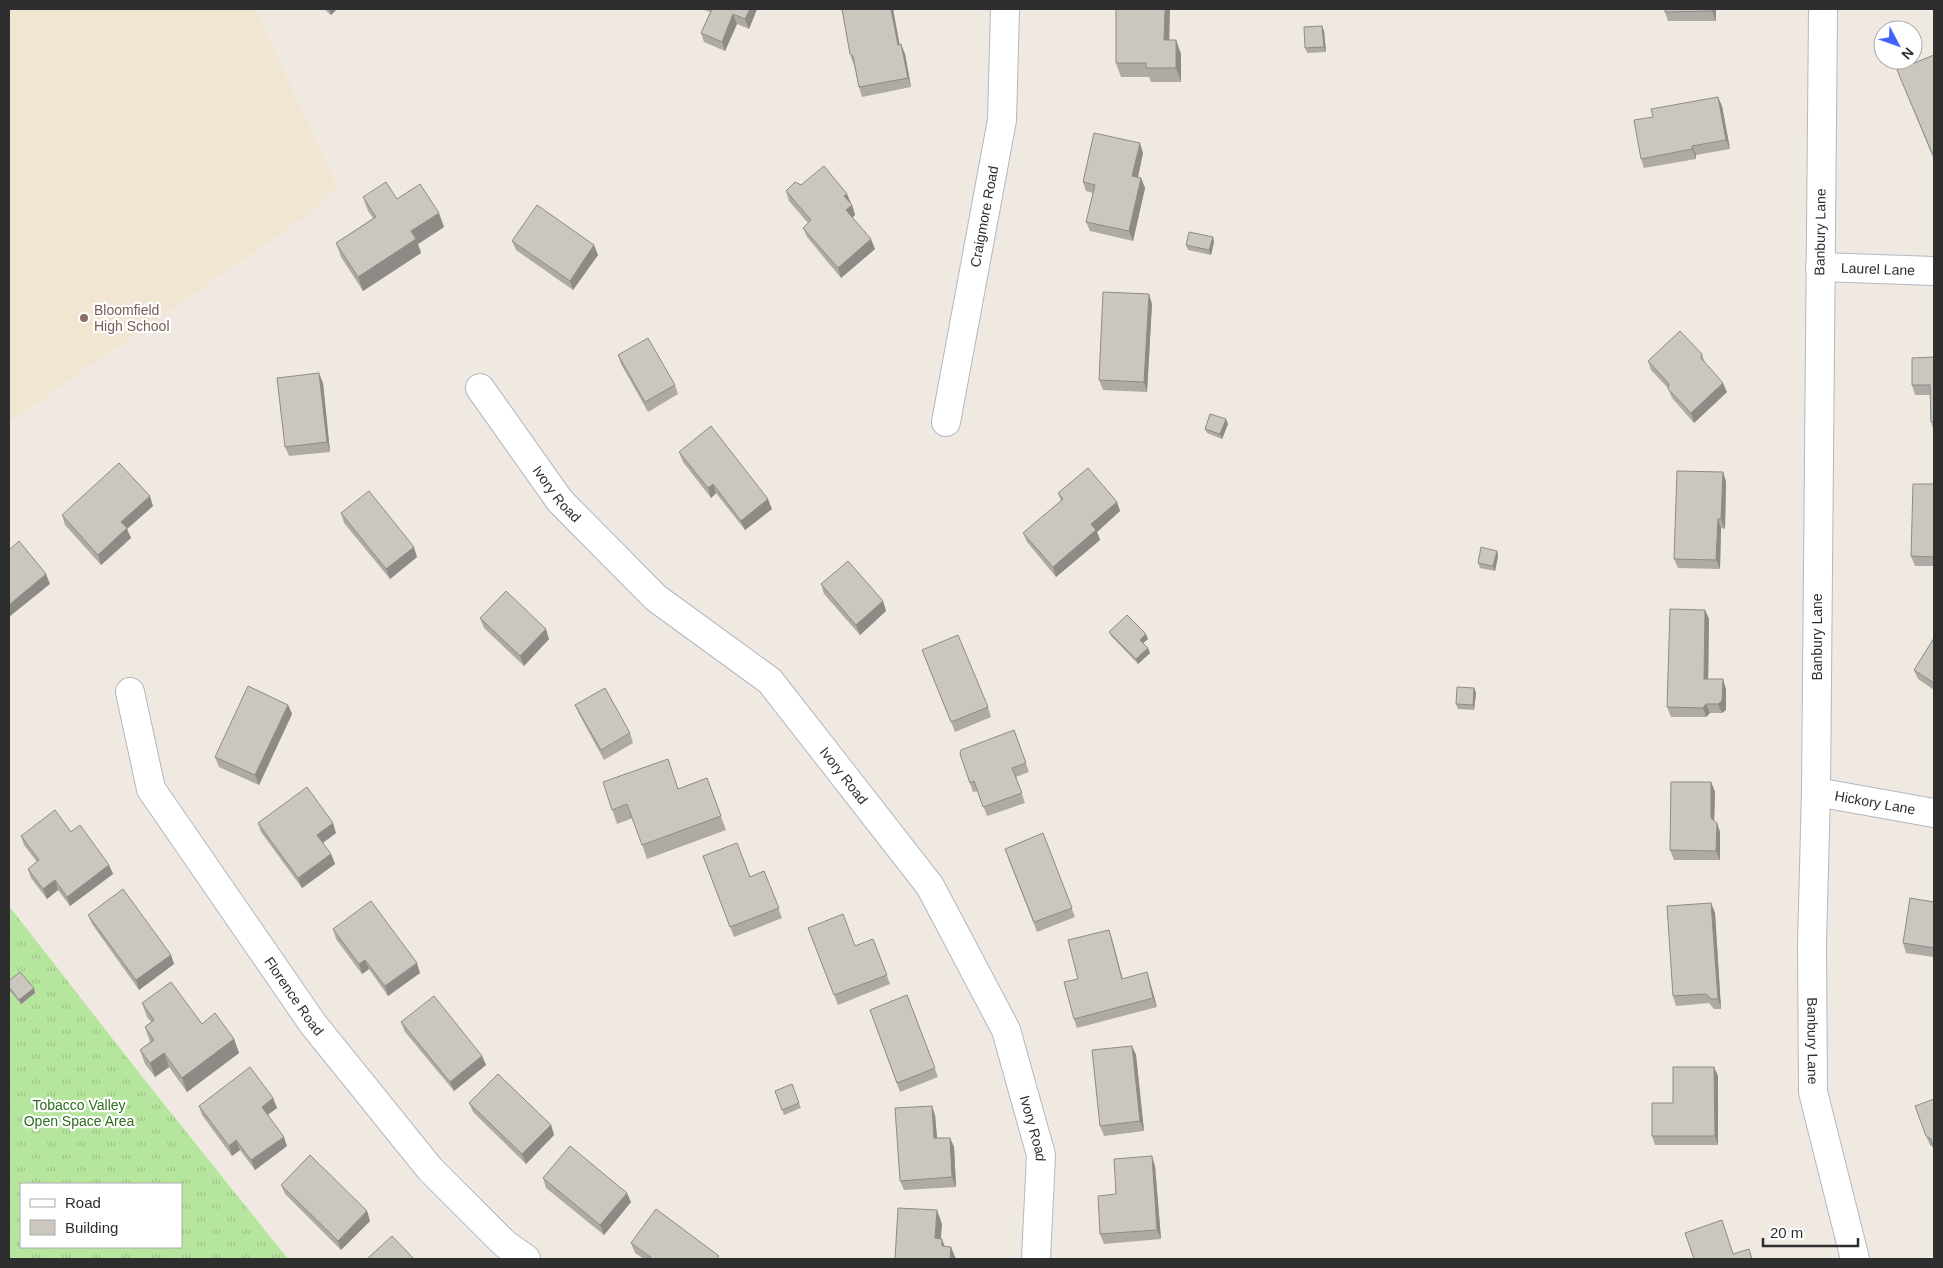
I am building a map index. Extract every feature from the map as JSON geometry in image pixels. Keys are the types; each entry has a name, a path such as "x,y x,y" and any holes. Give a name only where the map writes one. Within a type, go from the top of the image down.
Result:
{"street":[{"name":"Craigmore Road","path":"946,422 1002,120 1004,9"},
{"name":"Banbury Lane","path":"1823,9 1816,792 1812,944 1813,1092 1855,1259"},
{"name":"Laurel Lane","path":"1820,267 1934,271"},
{"name":"Ivory Road","path":"480,388 560,501 656,598 770,681 930,886 1006,1030 1041,1155 1036,1259"},
{"name":"Florence Road","path":"130,692 151,789 313,1024 430,1169 505,1244 526,1259"},
{"name":"Hickory Lane","path":"1816,792 1934,813"}],"shaded area":[{"name":"Bloomfield High School","path":"9,9 255,9 337,186 309,214 9,422"}],"green space":[{"name":"Tobacco Valley Open Space Area","path":"9,906 147,1083 288,1259 9,1259"}],"building":[{"path":"712,9 750,9 745,19 733,14 722,42 701,33"},
{"path":"842,9 891,9 898,45 901,44 908,78 859,87 853,56 850,54"},
{"path":"1116,9 1165,9 1164,40 1176,40 1176,68 1146,68 1146,63 1116,63"},
{"path":"1665,9 1712,9 1712,11 1665,12"},
{"path":"1322,26 1324,47 1305,48 1304,27"},
{"path":"1934,55 1934,152 1932,153 1897,70 1923,70 1923,59"},
{"path":"1718,97 1726,140 1692,146 1692,149 1641,159 1634,120 1653,117 1651,109"},
{"path":"1094,133 1140,143 1132,176 1141,178 1129,231 1086,222 1095,185 1083,182"},
{"path":"824,166 847,194 844,196 852,205 846,210 871,239 838,268 803,228 811,220 786,191 795,182 801,185"},
{"path":"386,182 397,199 420,184 439,213 411,231 416,239 358,277 336,243 376,217 363,197"},
{"path":"537,205 594,245 570,281 512,241"},
{"path":"1189,232 1213,237 1209,250 1186,245"},
{"path":"1103,292 1149,294 1144,382 1099,380"},
{"path":"1680,331 1702,354 1701,358 1723,383 1691,413 1668,389 1669,384 1648,361"},
{"path":"648,338 675,385 645,402 618,355"},
{"path":"1934,357 1934,422 1931,422 1930,385 1912,385 1912,358"},
{"path":"319,373 327,442 285,447 277,378"},
{"path":"1210,414 1226,419 1220,434 1205,429"},
{"path":"711,426 768,499 741,521 713,484 708,488 679,452"},
{"path":"119,463 150,496 121,522 127,528 98,555 62,515"},
{"path":"1088,468 1117,502 1091,524 1096,530 1053,567 1023,533 1063,499 1058,493"},
{"path":"1677,471 1723,472 1721,519 1718,519 1716,560 1674,559"},
{"path":"1913,484 1934,484 1934,557 1911,556"},
{"path":"369,491 414,547 386,569 341,513"},
{"path":"19,541 46,574 9,605 9,550"},
{"path":"1481,547 1497,551 1493,566 1478,563"},
{"path":"848,561 883,601 856,625 821,584"},
{"path":"506,591 546,629 520,656 480,618"},
{"path":"1670,609 1705,610 1704,679 1723,679 1722,701 1718,704 1706,704 1703,708 1667,707"},
{"path":"1127,615 1146,634 1140,640 1148,648 1136,659 1109,632"},
{"path":"958,635 988,707 951,722 922,650"},
{"path":"1934,638 1934,683 1914,670"},
{"path":"248,686 288,705 255,775 215,757"},
{"path":"1457,687 1474,688 1473,705 1456,704"},
{"path":"605,688 630,733 601,750 575,705"},
{"path":"1014,730 1026,763 1012,768 1022,793 983,807 974,781 970,783 960,754 961,750"},
{"path":"668,759 678,789 707,778 721,816 642,845 627,804 612,810 603,782"},
{"path":"1671,782 1711,782 1711,818 1717,823 1716,851 1670,850"},
{"path":"307,787 333,823 317,835 331,854 298,878 258,823"},
{"path":"55,810 71,832 80,825 109,865 67,897 55,880 43,889 28,869 39,860 21,836"},
{"path":"1043,833 1072,908 1034,922 1005,849"},
{"path":"737,843 750,877 764,871 779,908 730,927 703,856"},
{"path":"123,889 171,955 136,980 88,915"},
{"path":"1910,898 1934,902 1934,948 1903,943"},
{"path":"371,901 417,963 385,986 365,960 359,964 333,929"},
{"path":"1711,903 1718,999 1711,999 1706,994 1673,996 1667,906"},
{"path":"843,914 855,946 873,939 887,975 834,995 808,928"},
{"path":"1109,930 1122,979 1147,972 1153,998 1074,1019 1064,982 1078,979 1068,940"},
{"path":"20,972 34,988 19,1000 9,987 9,981"},
{"path":"171,982 202,1024 215,1013 234,1039 182,1078 164,1053 150,1063 140,1050 154,1040 145,1027 154,1020 142,1003"},
{"path":"907,995 935,1068 897,1083 870,1010"},
{"path":"434,996 482,1056 450,1082 401,1022"},
{"path":"1132,1046 1140,1121 1100,1126 1092,1050"},
{"path":"250,1067 273,1098 262,1107 284,1137 251,1160 236,1140 229,1146 199,1106"},
{"path":"1673,1067 1714,1067 1715,1136 1652,1136 1652,1103 1673,1103"},
{"path":"498,1074 551,1125 522,1154 469,1103"},
{"path":"792,1084 799,1103 782,1110 775,1091"},
{"path":"1934,1099 1934,1149 1931,1139 1926,1136 1915,1106"},
{"path":"932,1106 934,1138 950,1138 952,1177 900,1181 895,1108"},
{"path":"570,1146 627,1193 600,1225 543,1178"},
{"path":"310,1155 367,1211 338,1241 281,1185"},
{"path":"1152,1156 1157,1230 1100,1234 1098,1196 1116,1194 1114,1159"},
{"path":"898,1208 937,1210 935,1238 942,1239 942,1246 951,1247 950,1259 895,1259"},
{"path":"656,1209 719,1256 716,1259 653,1259 631,1243"},
{"path":"1722,1220 1733,1254 1749,1249 1752,1259 1694,1259 1685,1233"},
{"path":"392,1236 414,1259 367,1259"}],"place":[{"name":"Bloomfield High School","path":"84,318"}]}
